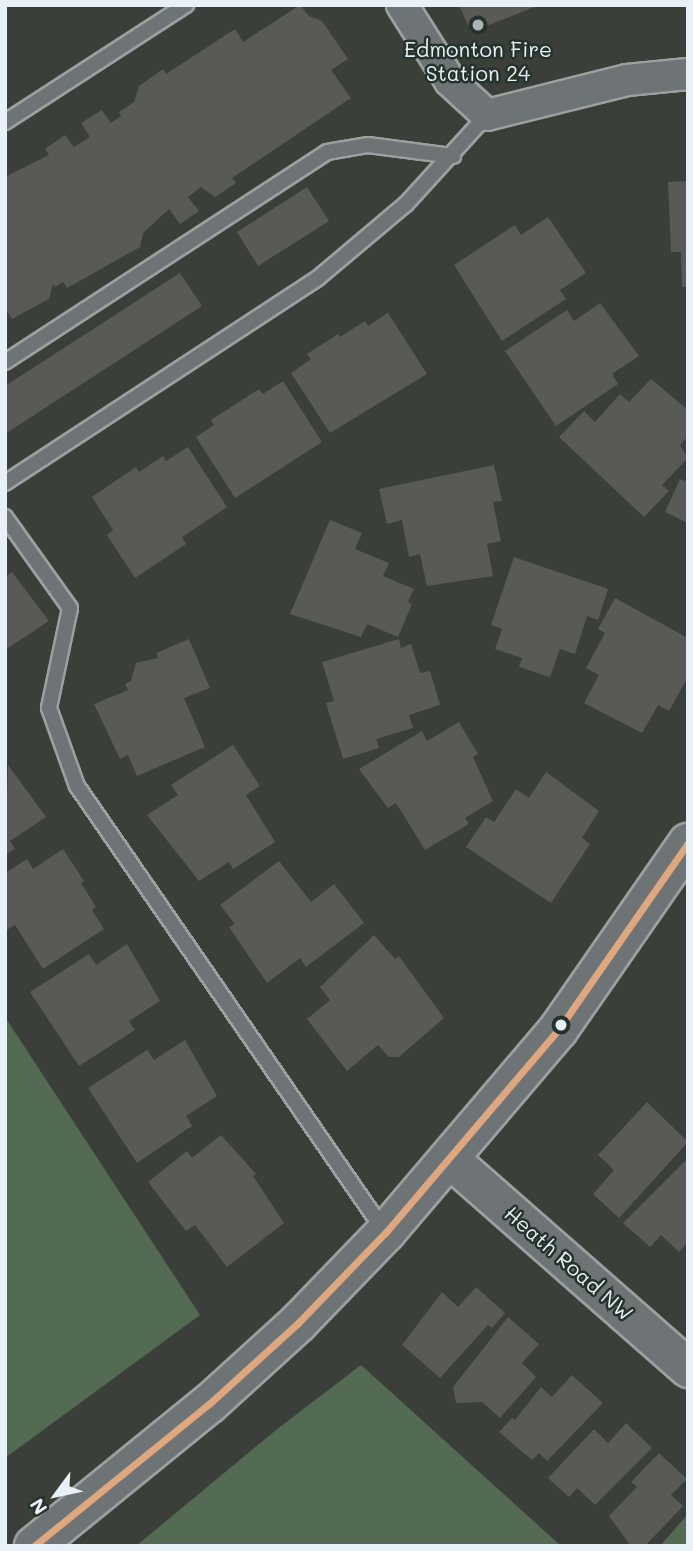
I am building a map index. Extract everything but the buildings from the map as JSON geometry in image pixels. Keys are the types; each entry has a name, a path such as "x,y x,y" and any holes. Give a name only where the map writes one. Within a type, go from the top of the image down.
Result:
{"main road":[{"path":"34,1546 209,1404 299,1323 386,1232 558,1030 688,843"}],"street":[{"path":"402,5 450,81 487,115 627,80 688,74"},
{"name":"Heath Road NW","path":"450,1159 688,1368"}],"lane":[{"path":"5,122 186,5"},
{"path":"5,483 318,278 407,204 453,156 487,115"},
{"path":"5,362 327,152 368,145 453,156"},
{"path":"5,517 70,608 49,708 78,786 386,1232"}],"green space":[{"path":"5,1017 200,1315 5,1458"},
{"path":"361,1365 561,1546 136,1546 276,1430"},
{"path":"688,1514 688,1546 660,1546"}],"transit line":[{"path":"34,1546 209,1404 298,1323 386,1232 558,1030 688,843"}],"place":[{"name":"Edmonton Fire Station 24","path":"478,25"}]}
